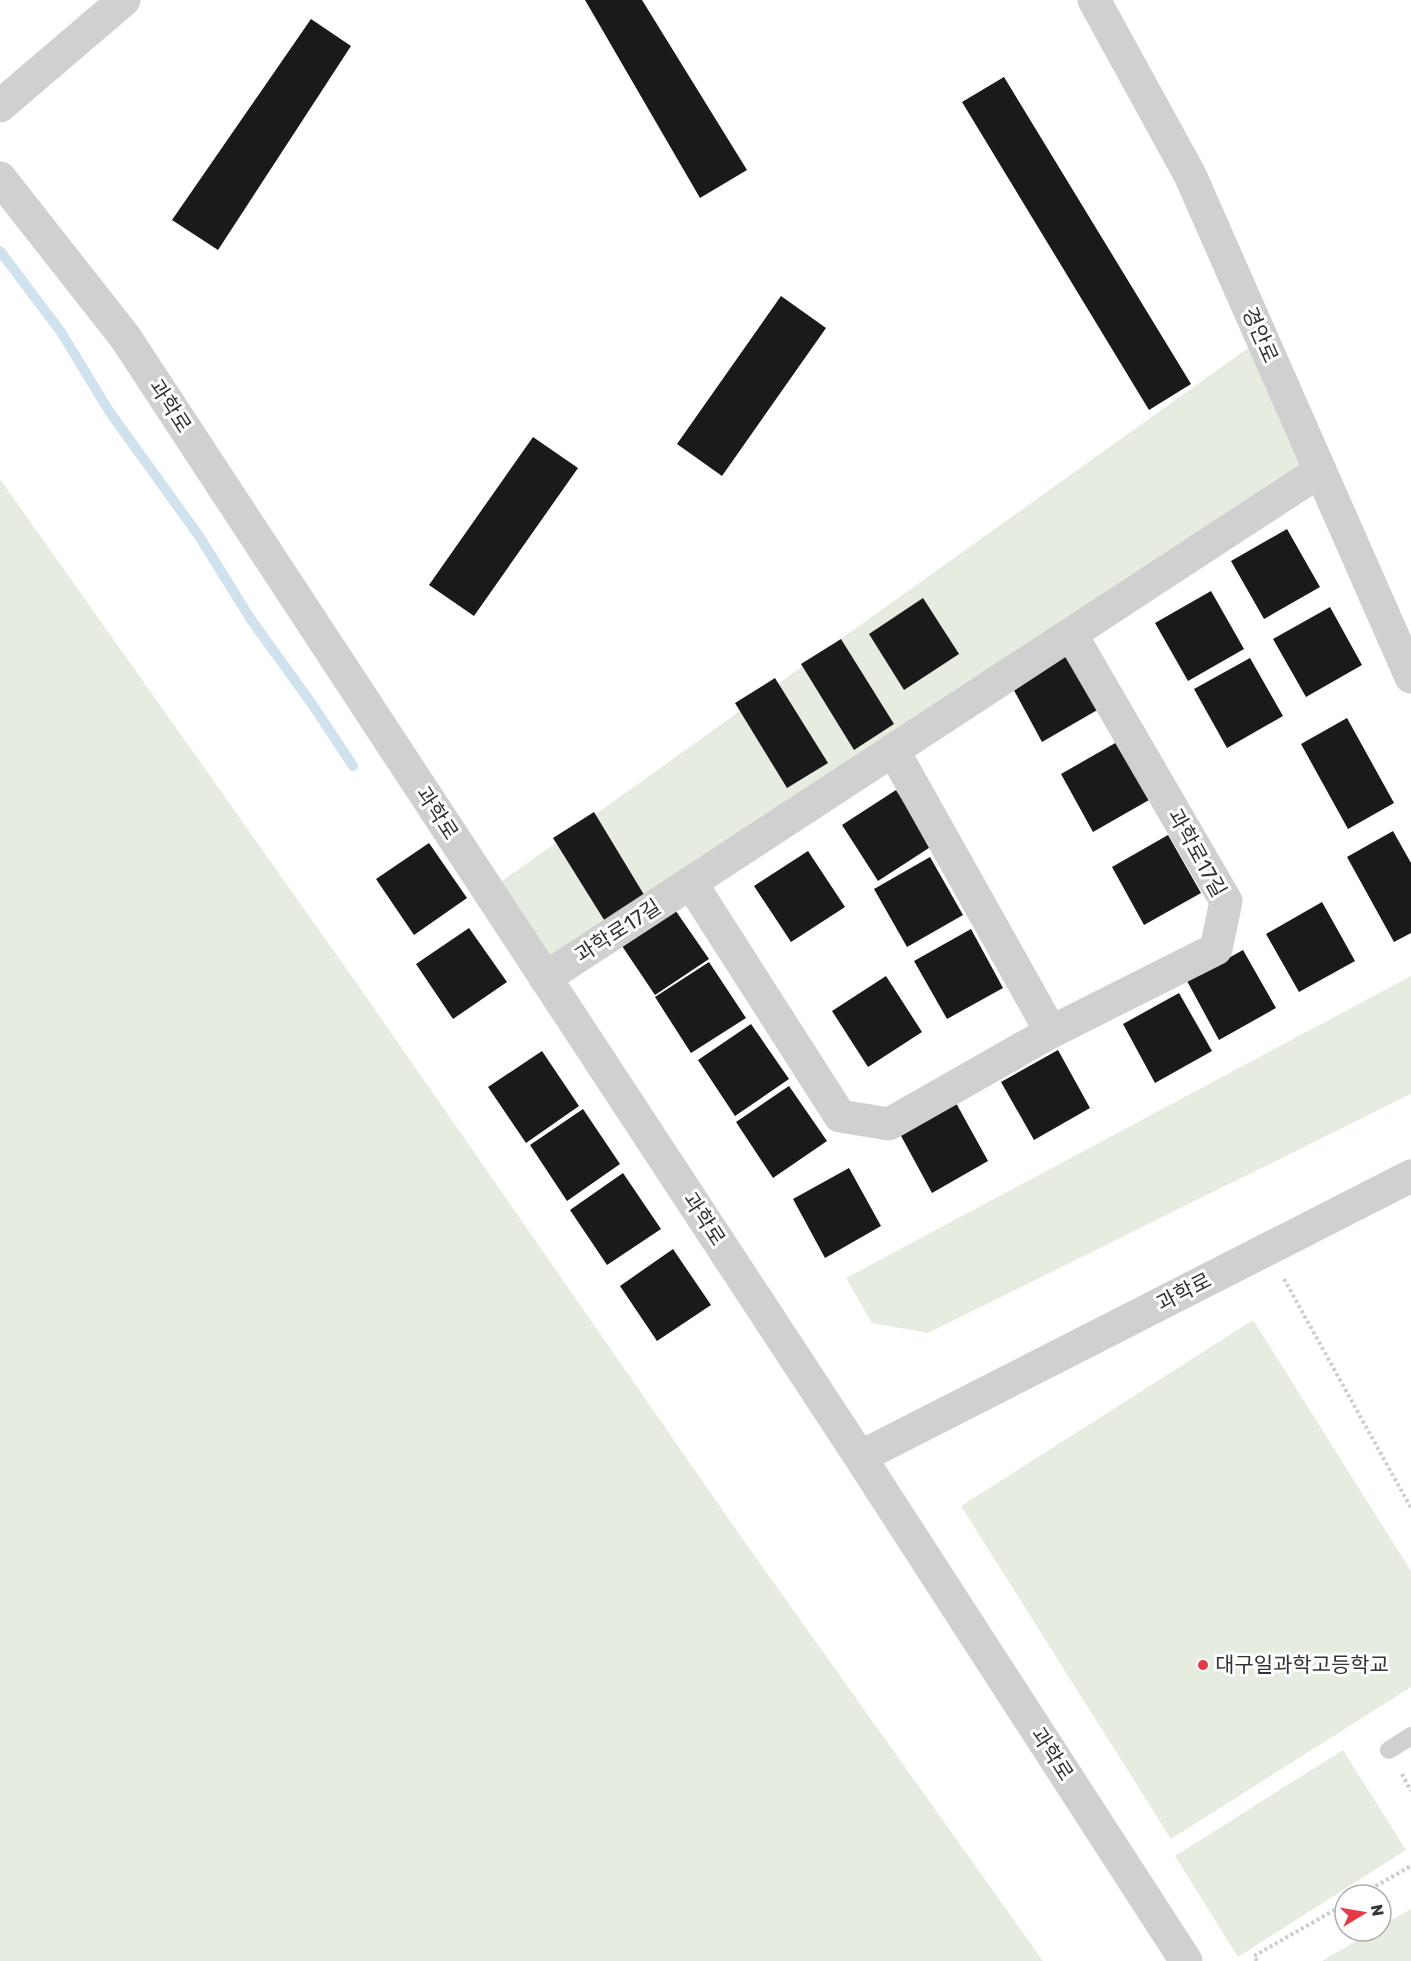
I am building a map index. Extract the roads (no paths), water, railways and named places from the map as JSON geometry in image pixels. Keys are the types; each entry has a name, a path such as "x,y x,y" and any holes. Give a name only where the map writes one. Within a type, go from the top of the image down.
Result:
{"street":[{"path":"0,106 124,0"},
{"name":"경안로","path":"1094,0 1190,175 1411,677"},
{"name":"과학로","path":"0,178 125,337 860,1457 1186,1961"},
{"name":"과학로17길","path":"545,978 1320,471"},
{"name":"과학로17길","path":"691,883 840,1116 889,1124 1051,1032 1216,949 1226,901 1071,634"},
{"path":"893,750 1051,1032"},
{"name":"과학로","path":"860,1457 1411,1176"}],"lane":[{"path":"1389,1750 1411,1736"}],"waterway":[{"path":"0,251 61,332 109,411 199,536 252,621 353,766"}],"place":[{"name":"대구일과학고등학교","path":"1203,1665"}]}
